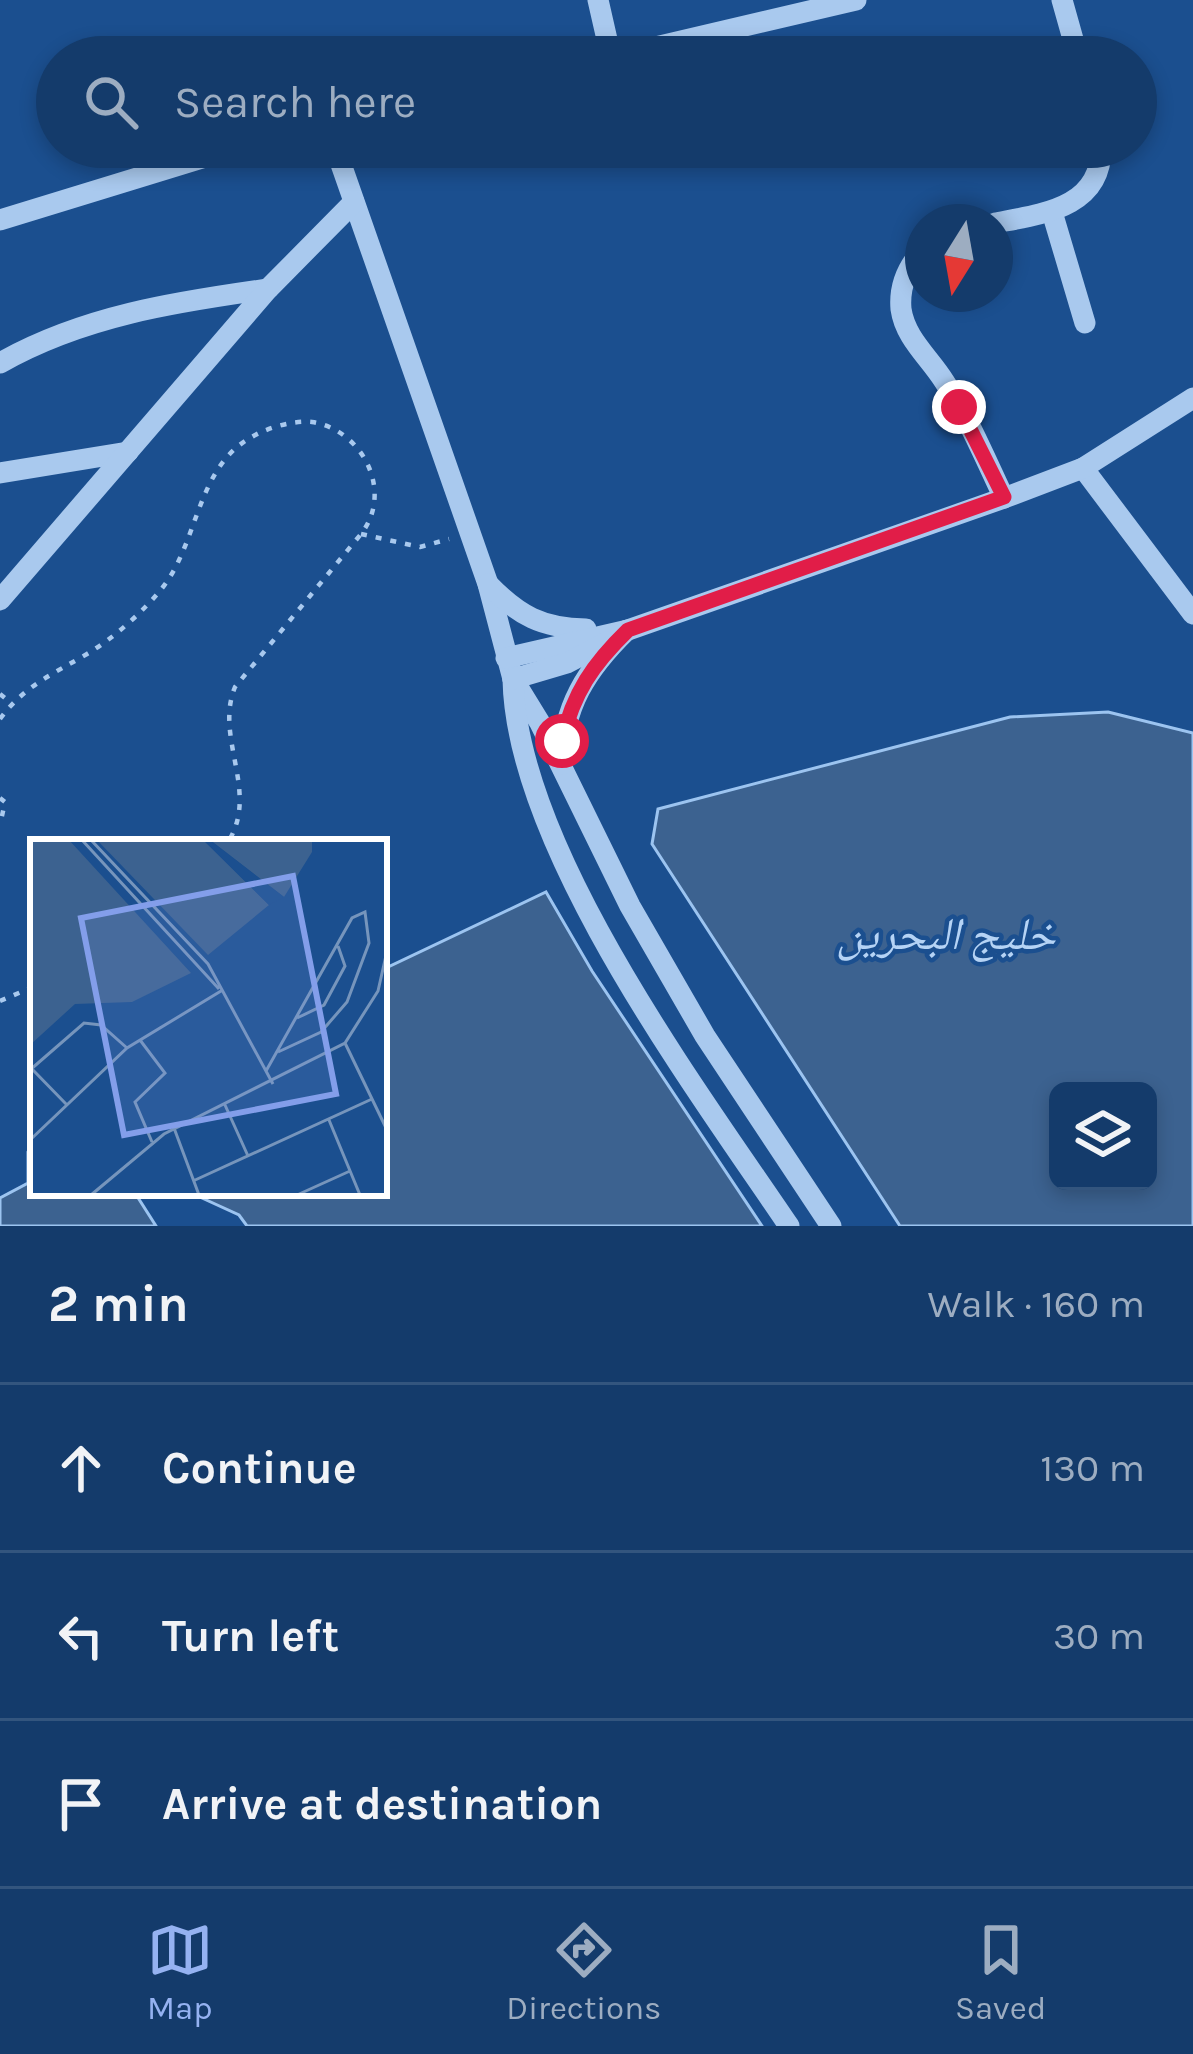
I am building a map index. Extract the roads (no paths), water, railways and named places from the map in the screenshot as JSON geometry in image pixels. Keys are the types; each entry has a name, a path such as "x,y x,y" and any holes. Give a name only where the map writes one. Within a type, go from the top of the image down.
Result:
{"street":[{"path":"598,0 607,36"},
{"path":"702,36 856,0"},
{"path":"1062,0 1072,36"},
{"path":"0,220 170,168"},
{"path":"343,168 488,584 510,668 518,730 555,839 635,993 789,1226"},
{"path":"1013,220 1067,206 1091,186 1098,168"},
{"path":"0,600 268,289 355,202"},
{"path":"1052,212 1084,323"},
{"path":"905,277 901,307 909,335 945,381 1004,497"},
{"path":"0,363 71,330 128,312 268,289"},
{"path":"510,668 567,663 628,630 1082,468 1193,398"},
{"path":"0,473 128,452"},
{"path":"1082,468 1193,614"},
{"path":"488,584 511,607 552,628 628,630"},
{"path":"562,770 565,726 580,685 596,661 628,630"},
{"path":"510,668 630,907 705,1036 831,1226"}],"water":[{"name":"خليج البحرين","path":"1108,712 1193,733 1193,1226 900,1226 652,844 658,809 1010,717"},
{"path":"546,892 592,971 762,1226 247,1226 239,1215 198,1196 387,1196 387,968"},
{"path":"30,1148 30,1196 137,1196 156,1226 0,1226 0,1198 28,1183"}]}
